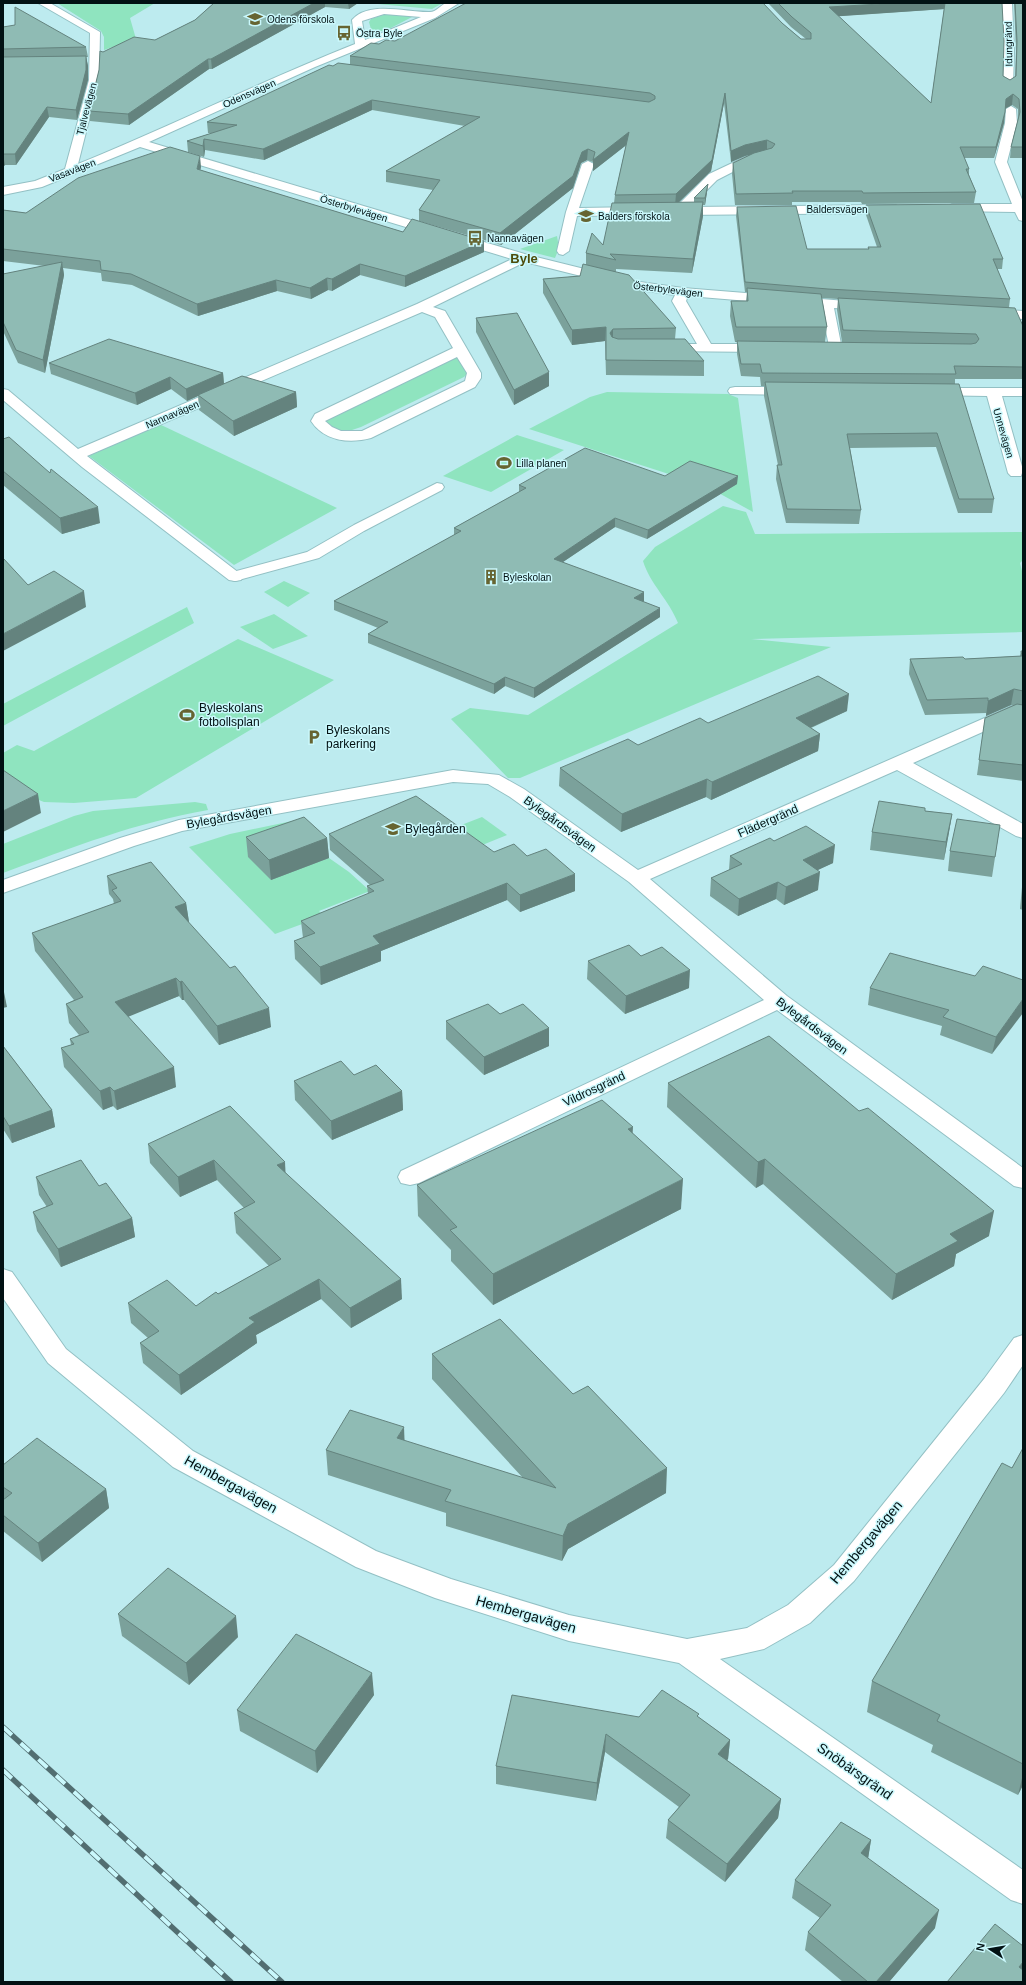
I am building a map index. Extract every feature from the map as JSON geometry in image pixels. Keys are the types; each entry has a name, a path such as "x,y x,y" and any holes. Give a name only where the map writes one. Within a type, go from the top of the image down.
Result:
{"street":[{"name":"Tjalvevägen","path":"43,3 95,32 91,61 94,80 70,172"},
{"name":"Odensvägen","path":"139,143 360,44 432,16 454,3"},
{"name":"Idungränd","path":"1007,3 1009,50 1008,86"},
{"path":"360,44 357,20 367,14 382,10 432,16"},
{"path":"312,65 330,68"},
{"path":"941,208 1022,211 1001,162 1011,122 1011,109"},
{"name":"Vasavägen","path":"3,191 38,184 139,143"},
{"name":"Österbylevägen","path":"139,143 524,258 633,285 683,292 826,304 881,306"},
{"path":"679,210 713,177 749,159 767,155"},
{"path":"564,251 572,212 588,164"},
{"name":"Baldersvägen","path":"664,211 910,209"},
{"path":"572,212 649,211"},
{"name":"Nannavägen","path":"77,455 422,307 524,258"},
{"path":"683,292 679,301 706,348"},
{"path":"826,304 835,348"},
{"path":"422,307 440,314 450,329 460,350 474,373 474,378 470,384 366,435 349,436 329,431 320,426 318,421 320,417 460,350"},
{"path":"976,312 1023,315"},
{"path":"647,348 782,348"},
{"path":"820,348 874,349"},
{"path":"735,391 805,392"},
{"name":"Unnevägen","path":"915,392 1023,392"},
{"name":"Unnevägen","path":"993,392 1016,473"},
{"path":"3,394 77,455 235,576"},
{"name":"Flädergränd","path":"636,878 1012,712 1023,714"},
{"path":"899,763 1023,832"},
{"name":"Bylegårdsvägen","path":"3,887 128,842 179,826 453,776 492,779 517,793 636,878 779,1001 1023,1180"},
{"name":"Vildrosgränd","path":"410,1177 779,1001"},
{"name":"Hembergavägen","path":"3,1278 57,1356 184,1459 366,1559 445,1590 569,1628 688,1652 753,1640 799,1614 844,1573 994,1386 1023,1345"},
{"name":"Snöbärsgränd","path":"688,1652 1023,1889"}],"lane":[{"path":"235,576 313,555 359,528 437,487"}],"green space":[{"path":"57,3 155,3 130,18 136,39 104,50 104,37 101,31"},
{"path":"367,3 441,4 432,9"},
{"path":"386,14 412,17 387,30 372,33 369,22 371,19"},
{"path":"557,236 559,248 555,258 520,249"},
{"path":"453,357 465,358 468,373 464,377 361,427 349,431 336,430 320,417"},
{"path":"607,392 728,394 738,398 753,512 706,486 529,429 590,397"},
{"path":"159,424 337,508 234,565 89,456"},
{"name":"Lilla planen","path":"517,435 564,450 491,492 443,476"},
{"path":"723,506 746,512 755,534 1023,532 1023,560 1020,563 1023,575 1023,632 751,639 831,647 520,778 508,778 451,719 470,708 528,715 678,623 670,607 650,577 643,561 655,547"},
{"path":"284,581 310,593 288,607 264,592"},
{"path":"187,607 194,623 3,726 3,704"},
{"path":"274,614 308,636 273,649 240,627"},
{"name":"Byleskolans fotbollsplan","path":"238,639 334,680 136,798 74,803 44,802 26,795 3,782 3,753 17,745 34,751"},
{"path":"195,802 206,804 208,810 156,821 79,845 3,873 3,844 74,816 93,811"},
{"path":"482,817 507,835 475,848 451,829"},
{"path":"297,820 271,879 329,858 349,872 370,891 319,911 324,916 275,934 189,847 230,834"}],"building":[{"path":"214,3 314,3 211,59 208,59 128,114 89,111 99,70 100,51 103,52 134,37 155,40 195,20"},
{"path":"466,3 763,3 782,23 801,39 811,39 811,33 778,3 897,3 829,7 931,103 945,3 1002,3 1004,41 1003,76 1010,80 1016,76 1017,41 1015,3 1023,3 1023,147 1011,147 1020,112 1019,99 1013,94 1006,99 1005,112 996,147 960,147 969,169 966,169 976,192 863,193 862,191 792,191 793,193 736,194 733,163 754,153 772,148 775,144 767,140 745,145 731,151 725,93 712,160 676,194 615,195 629,132 593,160 595,152 588,149 582,152 573,176 500,233 419,210 440,180 386,171 480,117 372,100 263,149 204,139 203,146 187,141 237,125 207,122 329,65 333,66 338,63 649,102 655,99 655,96 650,93 350,56 371,43 379,44 386,40 395,41"},
{"path":"15,7 86,47 3,49 3,27 15,25"},
{"path":"86,56 86,70 76,110 47,107 15,154 3,154 3,57"},
{"path":"170,147 200,156 197,169 403,232 412,219 484,241 405,276 360,264 332,279 327,278 310,288 276,280 197,304 131,274 101,270 100,261 3,249 3,210 26,213 78,178"},
{"path":"708,184 705,198 694,198"},
{"path":"703,202 693,259 610,254 616,260 586,253 592,233 603,245 612,203"},
{"path":"980,204 1003,259 993,259 1010,299 828,289 745,282 737,207 796,206 807,249 869,249 868,247 881,247 866,205"},
{"path":"62,262 43,360 16,350 3,322 3,274"},
{"path":"583,264 629,275 676,328 613,329 610,333 612,337 618,339 685,339 704,361 606,360 606,327 572,330 543,279 580,276"},
{"path":"747,288 821,294 827,327 736,327 731,301 748,301"},
{"path":"838,298 1015,308 1023,326 1023,367 954,366 956,374 762,373 760,364 741,364 737,341 971,344 976,343 979,339 976,334 843,330"},
{"path":"517,313 549,372 514,390 476,318"},
{"path":"109,339 223,373 186,389 170,377 135,393 49,363"},
{"path":"242,376 296,392 233,421 198,395"},
{"path":"765,382 959,384 994,499 959,499 937,433 847,434 861,510 787,509 777,465 782,465"},
{"path":"9,437 50,473 51,469 98,507 60,518 3,471 3,439"},
{"name":"Byleskolan","path":"585,448 665,476 690,461 738,476 648,530 615,518 554,559 644,592 634,598 660,608 534,688 505,677 494,684 368,634 388,622 334,601 461,531 454,528 526,488 519,485"},
{"path":"3,558 28,585 54,571 84,591 3,634"},
{"path":"1021,651 1023,651 1023,691 1014,689 988,701 988,698 927,700 910,659 963,657 965,659 1022,656"},
{"path":"818,676 849,694 796,718 820,734 712,782 707,779 622,814 560,768 628,739 638,745 700,718 708,723"},
{"path":"1017,704 1023,705 1023,765 979,760 985,718"},
{"path":"3,770 38,794 3,811"},
{"path":"416,796 494,852 514,844 527,856 546,849 575,874 520,895 507,883 373,936 380,944 320,967 294,941 315,933 301,921 374,891 367,886 384,880 329,834"},
{"path":"879,801 925,808 925,811 952,814 946,842 872,832"},
{"path":"304,817 327,838 269,860 246,837"},
{"path":"957,819 1000,825 995,857 950,851"},
{"path":"806,826 835,845 803,860 820,872 786,887 778,882 739,899 711,878 742,864 730,856 770,838 774,841"},
{"path":"151,862 186,903 175,907 230,968 235,966 269,1008 217,1026 182,981 180,982 176,978 115,1002 174,1067 114,1091 110,1087 100,1091 61,1048 74,1044 70,1039 89,1032 66,1004 83,997 32,933 121,901 112,890 117,888 107,876"},
{"path":"629,945 641,956 662,947 690,970 626,996 588,961"},
{"path":"890,953 975,976 983,966 1023,980 1023,999 996,1037 943,1017 949,1010 870,988"},
{"path":"488,1004 500,1014 523,1004 549,1028 484,1057 446,1021"},
{"path":"769,1036 859,1111 868,1108 994,1211 950,1234 958,1241 896,1274 765,1159 758,1162 668,1083"},
{"path":"3,1046 52,1110 9,1126 3,1116"},
{"path":"341,1061 354,1075 376,1065 402,1091 331,1121 294,1081"},
{"path":"602,1100 633,1127 628,1129 683,1179 493,1274 450,1230 457,1227 417,1185"},
{"path":"230,1106 285,1162 277,1165 401,1279 350,1308 319,1279 249,1318 255,1322 179,1375 140,1343 159,1331 128,1303 167,1280 196,1306 216,1292 218,1294 281,1259 234,1213 255,1202 214,1160 178,1177 148,1144"},
{"path":"81,1160 99,1186 106,1183 132,1218 58,1249 33,1212 53,1204 36,1177"},
{"path":"500,1319 573,1394 588,1386 667,1468 568,1524 563,1536 445,1501 451,1490 326,1450 350,1410 404,1427 397,1438 556,1488 432,1354"},
{"path":"37,1438 106,1489 38,1543 3,1515 3,1500 12,1493 3,1487 3,1465"},
{"path":"1023,1448 1023,1764 937,1721 940,1715 872,1681 1002,1463 1012,1468"},
{"path":"168,1568 236,1616 186,1663 118,1614"},
{"path":"296,1634 372,1673 315,1751 237,1710"},
{"path":"662,1690 699,1714 697,1716 730,1740 718,1754 781,1799 727,1864 668,1820 690,1795 606,1734 597,1783 496,1766 512,1695 639,1717"},
{"path":"841,1822 871,1840 861,1853 939,1910 876,1982 868,1982 808,1932 831,1905 795,1880"},
{"path":"995,1924 1023,1946 1023,1962 1019,1967 1023,1970 1023,1982 947,1982"}],"railway":[{"path":"3,1727 282,1982"},
{"path":"3,1770 231,1982"}],"place":[{"name":"Odens förskola","path":"255,19"},
{"name":"Östra Byle","path":"344,33"},
{"name":"Balders förskola","path":"586,216"},
{"name":"Nannavägen","path":"475,238"},
{"name":"Lilla planen","path":"504,463"},
{"name":"Byleskolan","path":"491,577"},
{"name":"Byleskolans fotbollsplan","path":"187,715"},
{"name":"Byleskolans parkering","path":"314,737"},
{"name":"Bylegården","path":"393,829"}],"district":[{"name":"Byle","path":"524,258"}]}
